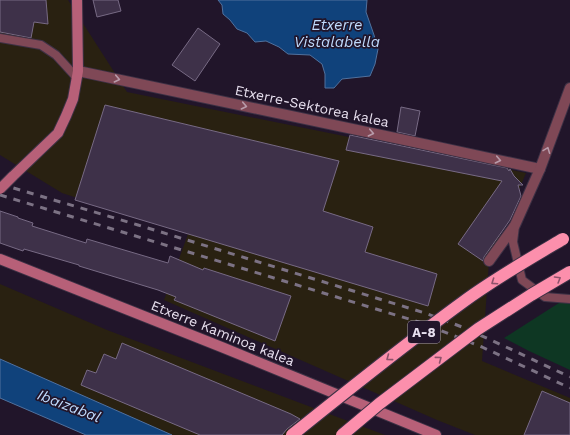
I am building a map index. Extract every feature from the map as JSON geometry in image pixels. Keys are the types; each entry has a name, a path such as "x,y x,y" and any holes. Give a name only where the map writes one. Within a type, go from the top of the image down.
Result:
{"highway":[{"name":"A-8","path":"292,435 463,302 512,269 563,239"},
{"name":"A-8","path":"342,435 379,404 478,329 570,272"}],"street":[{"path":"0,189 58,133 73,99 78,75 77,0"},
{"name":"Etxerre-Sektorea kalea","path":"78,75 417,142 540,170"},
{"path":"489,261 515,225 540,170 570,88"},
{"name":"Etxerre Kaminoa kalea","path":"0,259 436,435"}],"lane":[{"path":"0,38 41,45 56,55 78,75"},
{"path":"515,225 513,242 522,280 544,297 570,299"}],"shaded area":[{"path":"0,0 68,0 127,92 526,173 489,261 482,361 570,398 570,435 475,435 437,420 164,300 188,234 62,193 0,155"},
{"path":"0,284 107,330 385,435 172,435 0,359"}],"green space":[{"path":"570,296 570,370 504,338 551,308"}],"water":[{"name":"Etxerre Vistalabella","path":"218,0 367,0 366,12 378,49 375,64 370,76 342,79 334,88 325,88 325,74 322,64 310,55 288,54 279,47 266,41 255,42 247,33 237,29 223,14 222,5"},
{"name":"Ibaizabal","path":"0,359 172,435 86,435 0,398"}],"building":[{"path":"0,0 46,0 48,24 34,22 31,38 0,32"},
{"path":"93,0 118,0 121,11 97,17"},
{"path":"198,28 220,44 195,81 172,65"},
{"path":"105,105 339,161 323,211 373,227 365,252 437,274 428,306 75,200"},
{"path":"401,107 420,111 415,136 397,132"},
{"path":"350,135 507,168 509,171 510,169 514,176 523,185 518,185 521,196 510,220 484,257 483,261 458,244 502,181 346,150"},
{"path":"0,211 33,223 32,226 86,243 87,239 168,263 170,256 203,270 204,268 291,296 275,341 174,300 176,297 158,290 79,265 24,249 23,251 0,243"},
{"path":"122,343 300,419 282,435 200,435 81,385 87,370 96,373 104,354 116,359"},
{"path":"542,391 570,403 570,435 524,435"}],"railway":[{"path":"0,184 425,313 462,327 570,377"},
{"path":"0,195 422,323 482,347 570,388"}]}
